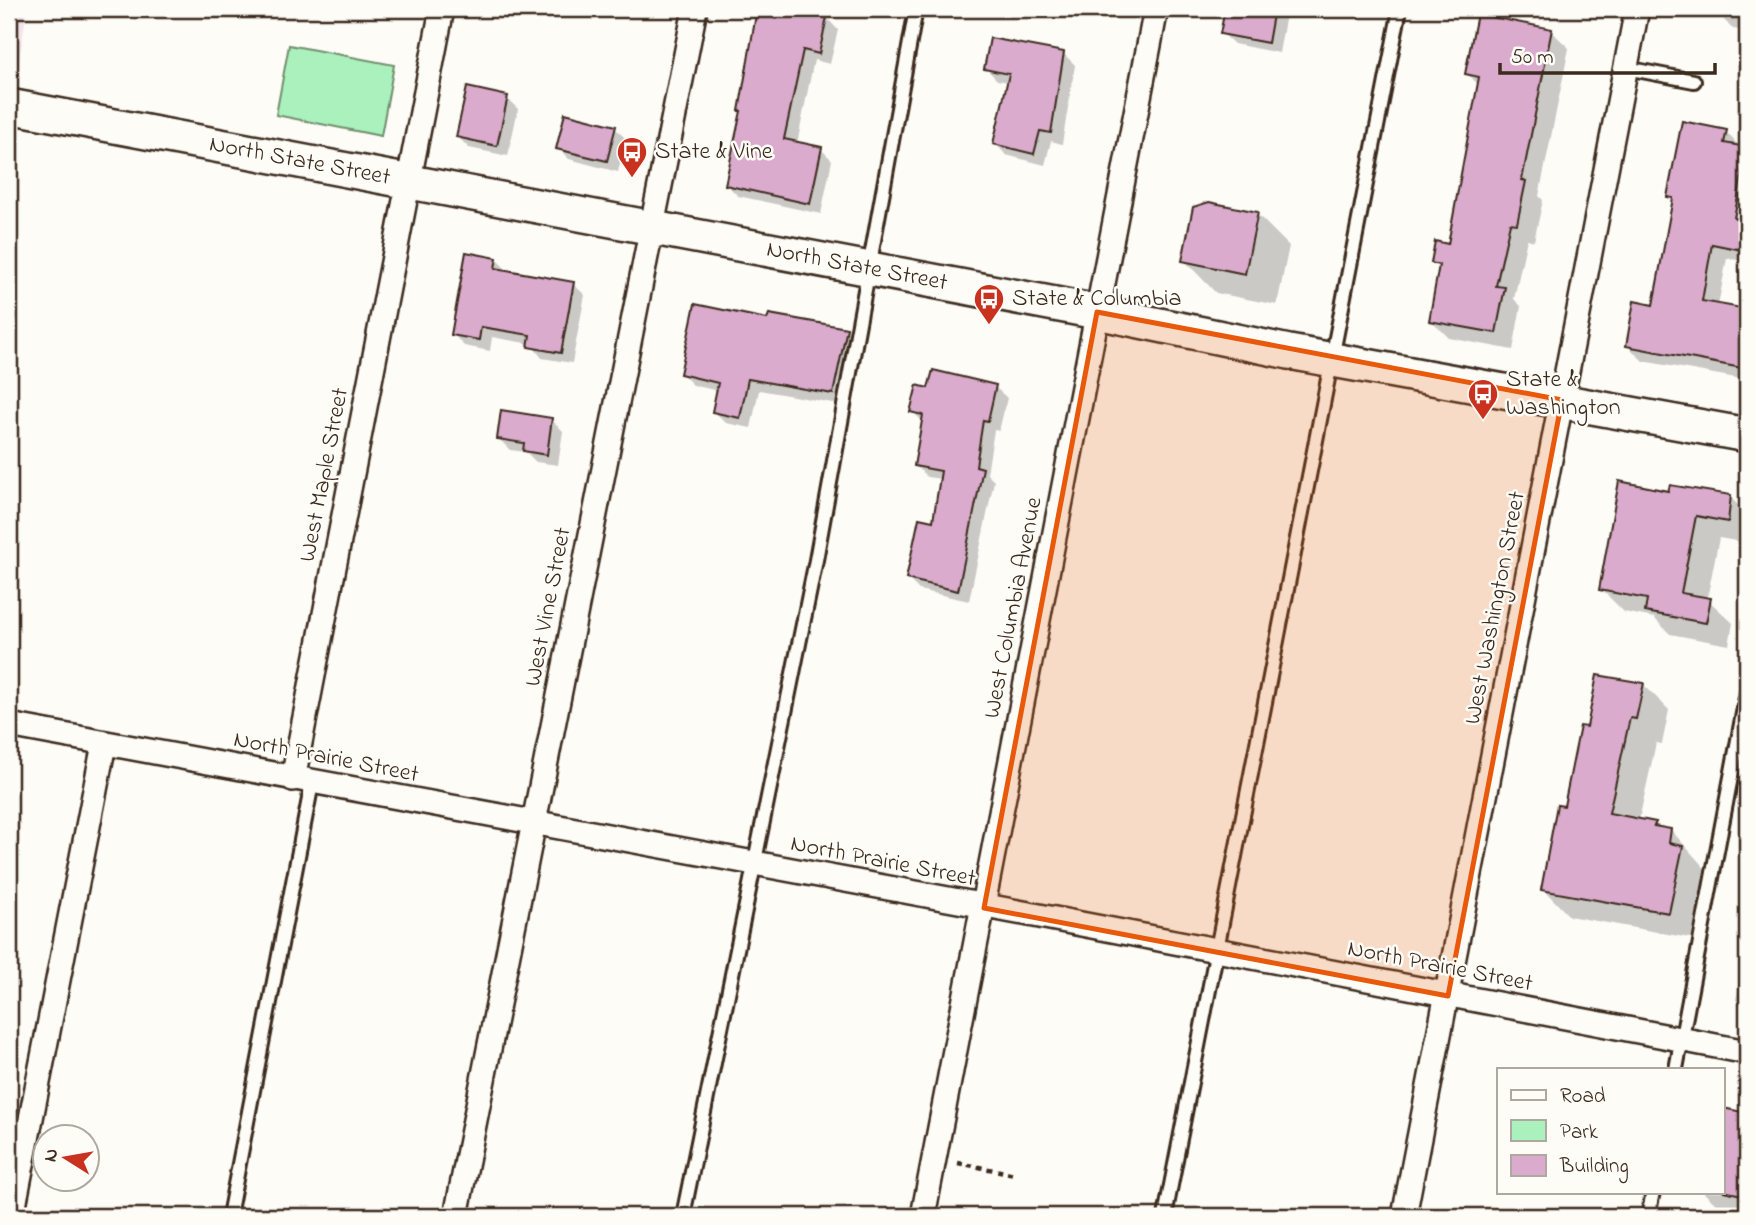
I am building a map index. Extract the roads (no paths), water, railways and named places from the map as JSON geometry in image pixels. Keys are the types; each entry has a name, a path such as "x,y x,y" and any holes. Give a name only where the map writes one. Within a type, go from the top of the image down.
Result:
{"main road":[{"name":"North State Street","path":"9,106 1332,359 1747,435"}],"street":[{"name":"West Maple Street","path":"303,781 442,9"},
{"name":"West Vine Street","path":"456,1216 695,9"},
{"name":"West Columbia Avenue","path":"923,1216 1156,9"},
{"name":"West Washington Street","path":"1404,1216 1637,9"},
{"name":"North Prairie Street","path":"9,726 1216,950 1747,1052"},
{"path":"12,1216 104,744"}],"lane":[{"path":"683,1216 816,560 916,9"},
{"path":"1165,1216 1400,9"},
{"path":"1626,68 1694,81"},
{"path":"1676,1068 1747,692"},
{"path":"229,1216 303,781"},
{"path":"1648,1216 1653,1194"}],"place":[{"name":"State & Vine","path":"632,179"},
{"name":"State & Columbia","path":"989,326"},
{"name":"State & Washington","path":"1483,421"}]}
